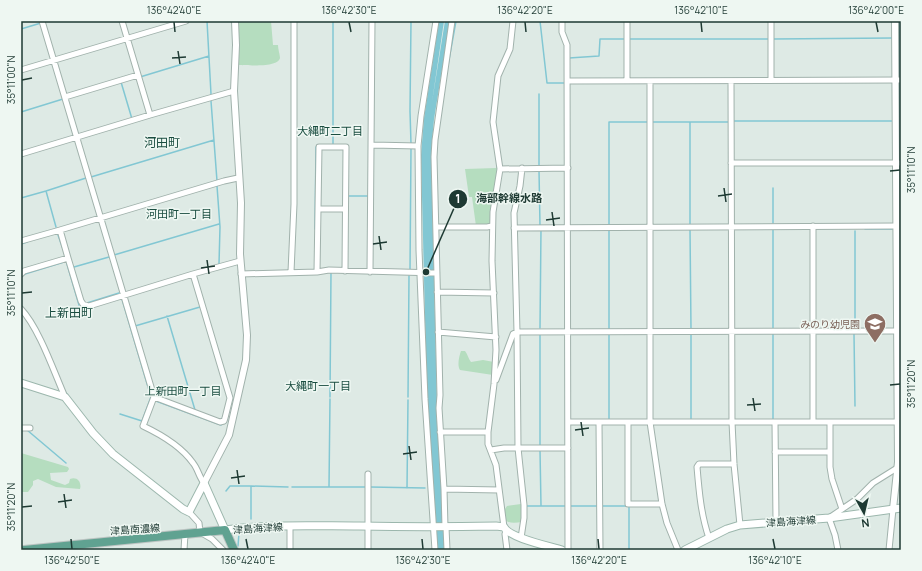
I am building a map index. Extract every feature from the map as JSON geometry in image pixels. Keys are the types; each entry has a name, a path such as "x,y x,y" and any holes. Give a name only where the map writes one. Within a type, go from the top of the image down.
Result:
{"main road":[{"path":"21,383 65,397 93,433 113,454 163,495 189,512 204,483"},
{"name":"津島海津線","path":"204,483 225,530 252,526 368,526 505,529 521,538 562,550"},
{"name":"津島海津線","path":"687,550 732,527 740,525 829,518 901,508"},
{"path":"225,530 234,550"},
{"name":"津島南濃線","path":"24,550 225,530"}],"street":[{"path":"42,21 154,397 143,426 163,436 179,448 194,464 204,483"},
{"path":"122,21 150,115"},
{"path":"21,70 186,21"},
{"path":"204,483 228,435 246,360 247,335 240,261 241,204 238,178 234,91 236,45 235,21"},
{"path":"291,272 294,204 294,21"},
{"path":"370,272 372,21"},
{"path":"435,550 425,399 420,273 418,146 421,116 436,21"},
{"path":"446,550 439,408 435,140 452,21"},
{"path":"507,550 496,465 491,450 488,432 494,384 496,337 492,212 500,170 493,130 494,110 498,76 510,49 513,21"},
{"path":"562,21 562,32 567,45 568,550"},
{"path":"627,21 628,81"},
{"path":"771,21 771,80"},
{"path":"889,550 897,468 899,331 896,226 898,80 896,21"},
{"path":"65,97 138,76"},
{"path":"567,81 898,80"},
{"path":"650,81 650,422 662,504 678,550"},
{"path":"731,81 732,422 734,464 740,525"},
{"path":"21,154 234,91"},
{"path":"372,145 418,146"},
{"path":"317,272 319,147 346,147 345,271"},
{"path":"731,163 898,163"},
{"path":"500,170 522,168 568,168"},
{"path":"521,538 524,505 518,448 514,213 522,168"},
{"path":"21,241 238,178"},
{"path":"318,209 346,209"},
{"path":"436,227 492,226"},
{"path":"813,226 813,422"},
{"path":"514,228 896,226"},
{"path":"60,230 83,304 89,306 240,261"},
{"path":"21,274 24,271 68,258"},
{"path":"241,274 317,272 328,270 437,273"},
{"path":"154,397 220,422 224,421 225,418 230,398 193,274"},
{"path":"437,292 494,293"},
{"path":"21,309 27,315 40,341 65,397"},
{"path":"494,384 513,334 517,332 899,331"},
{"path":"438,332 496,337"},
{"path":"568,422 897,422"},
{"path":"599,422 600,550"},
{"path":"628,422 628,504 662,504"},
{"path":"775,422 776,521"},
{"path":"830,422 830,467 832,479 843,508 848,515"},
{"path":"21,428 30,428"},
{"path":"440,432 488,432"},
{"path":"491,450 518,448 568,448"},
{"path":"775,452 830,452"},
{"path":"709,538 705,526 698,487 698,464 734,464"},
{"path":"838,550 829,518 856,499 873,483 897,468"},
{"path":"368,474 368,550"},
{"path":"444,489 499,490"},
{"path":"189,512 199,523 200,532 212,539 223,550"},
{"path":"290,526 290,550"},
{"path":"184,550 185,534"}],"green space":[{"path":"239,21 271,21 273,45 278,45 280,58 278,61 268,65 239,65"},
{"path":"497,160 498,169 491,222 490,224 476,226 472,197 469,197 465,169 496,168"},
{"path":"461,351 465,351 471,362 483,360 494,362 493,375 460,370 458,364"},
{"path":"21,453 68,467 69,469 67,472 50,473 51,480 65,485 69,483 70,479 75,478 80,482 80,489 56,487 38,479 33,481 33,485 28,492 22,492"},
{"path":"523,505 522,522 515,523 504,519 503,512 507,506"}],"water":[{"path":"439,21 444,21 432,102 445,21 450,21 434,119 431,155 436,406 445,550 437,550 427,401 421,155 424,118"}],"waterway":[{"path":"207,21 211,94"},
{"path":"333,21 333,145"},
{"path":"411,21 411,144"},
{"path":"448,65 456,21"},
{"path":"540,21 547,83 566,83"},
{"path":"899,21 899,76"},
{"path":"21,29 41,23"},
{"path":"773,39 893,38"},
{"path":"569,58 599,56 600,39 626,39"},
{"path":"629,39 769,39"},
{"path":"140,77 209,56"},
{"path":"121,82 132,119"},
{"path":"899,83 900,159"},
{"path":"539,94 539,166"},
{"path":"21,112 63,99"},
{"path":"211,101 217,181"},
{"path":"734,121 892,121"},
{"path":"609,224 609,122 648,122"},
{"path":"651,122 729,122"},
{"path":"690,122 690,224"},
{"path":"91,177 214,140"},
{"path":"315,229 316,147"},
{"path":"410,271 411,148"},
{"path":"539,170 540,226"},
{"path":"46,191 86,178"},
{"path":"217,186 220,227 219,264"},
{"path":"773,188 773,223"},
{"path":"21,198 46,191 56,227"},
{"path":"348,196 370,196"},
{"path":"114,255 219,224"},
{"path":"540,328 541,229"},
{"path":"609,229 609,329"},
{"path":"690,229 691,329"},
{"path":"773,229 773,328"},
{"path":"865,229 892,229"},
{"path":"855,231 855,328"},
{"path":"58,235 63,249"},
{"path":"21,244 27,242"},
{"path":"74,267 109,257"},
{"path":"21,277 25,274 64,262"},
{"path":"67,264 79,305"},
{"path":"330,397 332,272"},
{"path":"408,397 409,276"},
{"path":"87,303 119,293"},
{"path":"120,414 142,421 151,397 122,299"},
{"path":"135,326 200,307"},
{"path":"167,316 195,410"},
{"path":"773,333 773,420"},
{"path":"540,334 540,446"},
{"path":"609,334 609,421"},
{"path":"691,334 691,420"},
{"path":"854,334 855,406"},
{"path":"292,487 329,487 330,399"},
{"path":"407,488 408,400"},
{"path":"156,401 221,425"},
{"path":"27,430 66,463"},
{"path":"540,450 541,506"},
{"path":"226,491 230,486 251,486"},
{"path":"251,519 251,486 288,487"},
{"path":"329,487 367,487"},
{"path":"370,487 425,488"},
{"path":"525,506 566,506"},
{"path":"570,506 598,506"},
{"path":"601,506 626,506"},
{"path":"629,506 629,550"},
{"path":"238,546 239,533"}],"place":[{"name":"海部幹線水路","path":"426,272"},
{"name":"みのり幼児園","path":"875,344"}],"district":[{"name":"大縄町二丁目","path":"330,130"},
{"name":"河田町","path":"162,142"},
{"name":"河田町一丁目","path":"179,213"},
{"name":"上新田町","path":"69,312"},
{"name":"大縄町一丁目","path":"318,385"},
{"name":"上新田町一丁目","path":"183,390"}]}
